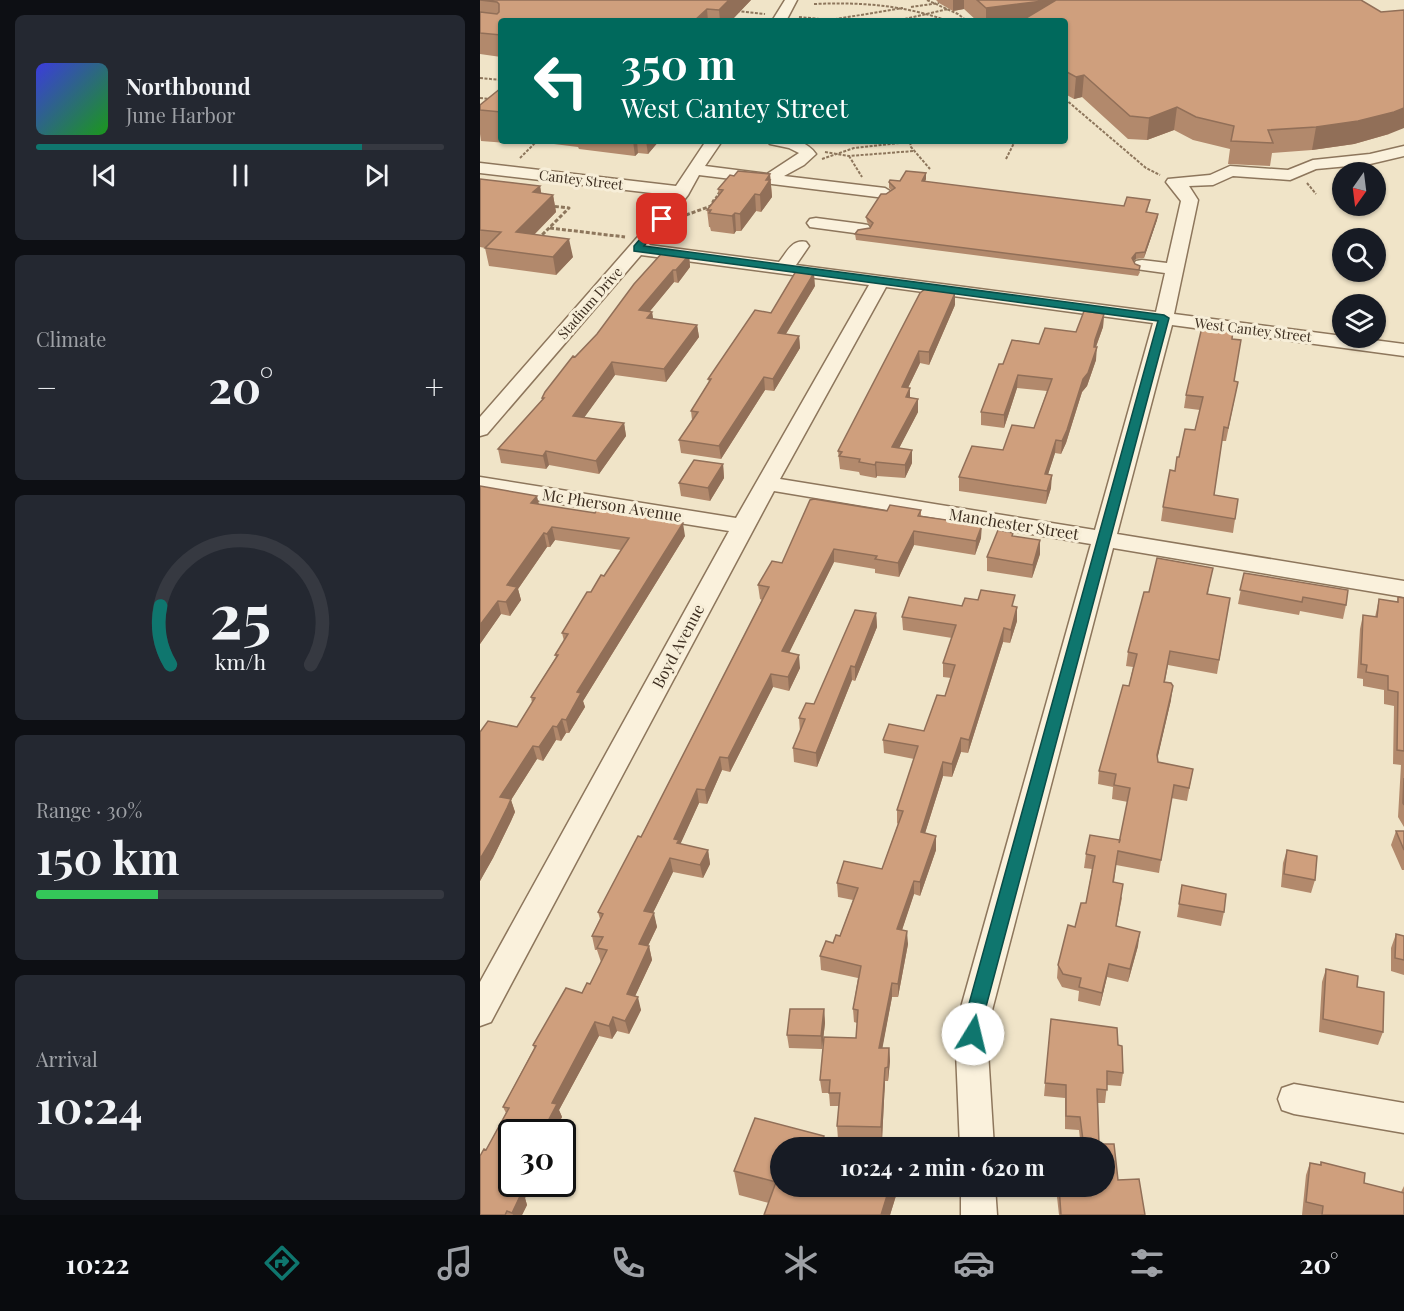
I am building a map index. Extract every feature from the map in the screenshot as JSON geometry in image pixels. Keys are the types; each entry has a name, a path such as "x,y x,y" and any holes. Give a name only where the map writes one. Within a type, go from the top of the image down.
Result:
{"street":[{"path":"781,18 791,0"},
{"name":"Stadium Drive","path":"480,430 631,243 682,192 712,144"},
{"path":"771,179 779,170 799,164 808,154 804,149 792,144"},
{"path":"976,1137 972,1051 974,1018 1164,318 1190,200 1179,188 1213,180 1230,171 1290,175 1313,165 1370,159 1404,151"},
{"name":"Cantey Street","path":"480,168 682,192"},
{"path":"695,170 885,194"},
{"path":"816,223 862,229"},
{"name":"West Cantey Street","path":"631,243 784,268 1404,350"},
{"path":"784,268 800,246"},
{"path":"1142,265 1175,269"},
{"name":"Boyd Avenue","path":"480,1012 743,526 880,281"},
{"name":"Manchester Street","path":"767,483 1404,589"},
{"name":"Mc Pherson Avenue","path":"480,484 743,526"},
{"path":"1294,1099 1404,1118"},
{"path":"978,1197 979,1215"}],"path":[{"path":"927,0 937,3 962,18"},
{"path":"814,4 867,3 909,8 941,18"},
{"path":"843,18 937,3"},
{"path":"908,18 948,9"},
{"path":"729,10 766,14"},
{"path":"799,17 809,18"},
{"path":"480,78 498,80"},
{"path":"480,98 498,100"},
{"path":"1068,102 1146,168 1179,188"},
{"path":"1068,107 1072,106"},
{"path":"515,163 534,144"},
{"path":"799,164 854,148 891,144"},
{"path":"911,144 930,169"},
{"path":"1006,159 1014,144"},
{"path":"835,155 849,156 914,150"},
{"path":"849,156 862,178"},
{"path":"686,215 711,206 724,187"},
{"path":"532,245 569,208 541,205"},
{"path":"549,228 631,243"}],"building":[{"path":"480,0 729,0 719,10 707,9 697,18 498,18 498,35 480,33 480,12 497,14 499,4"},
{"path":"977,0 1051,0 986,8"},
{"path":"1056,0 1361,0 1381,12 1404,10 1404,108 1358,121 1268,130 1273,143 1231,141 1234,126 1196,117 1177,107 1149,118 1130,116 1084,75 1076,77 1068,73 1068,18 1026,18"},
{"path":"498,90 498,112 480,110 480,105"},
{"path":"738,171 770,174 766,180 770,180 760,195 755,194 740,214 735,213 732,216 709,213 711,210 707,210 723,190 718,189 730,175 734,176"},
{"path":"906,171 926,173 922,181 1124,206 1127,197 1150,200 1146,212 1158,214 1145,252 1136,253 1132,258 1135,264 1140,266 1139,270 855,234 858,230 870,228 873,223 866,217 881,194 886,194 895,188 889,182 890,180 900,181"},
{"path":"480,179 540,186 533,192 553,195 516,232 569,239 553,257 485,248 501,232 480,230"},
{"path":"662,253 689,255 639,310 652,312 647,318 697,325 664,369 612,362 573,416 624,423 596,461 546,451 543,456 498,449 544,398 542,398 545,392 573,356 575,357 597,334 634,284"},
{"path":"796,271 814,273 778,333 799,336 773,379 764,377 719,446 679,440 698,412 691,411 711,379 708,379 755,310 771,313"},
{"path":"925,289 955,293 929,352 919,351 902,387 910,388 906,397 918,399 892,447 912,450 905,465 876,462 875,465 859,462 860,459 839,456 842,452 838,451 920,293"},
{"path":"1084,311 1104,314 1095,340 1094,347 1097,347 1088,373 1083,379 1067,430 1062,441 1056,440 1045,474 1052,475 1047,491 959,477 972,446 1003,450 1012,425 1034,428 1052,379 1018,375 1004,415 981,412 999,364 1003,364 1012,340 1039,344 1045,328 1076,332"},
{"path":"1202,327 1233,330 1232,339 1241,340 1234,381 1238,382 1228,428 1224,427 1214,495 1238,499 1235,519 1163,507 1170,470 1175,471 1185,429 1195,430 1203,397 1186,395"},
{"path":"694,460 723,464 708,488 679,483"},
{"path":"480,486 537,496 531,503 595,513 598,508 683,523 577,692 581,693 566,720 562,719 557,727 553,726 539,747 533,746 500,797 511,799 480,859 480,732 488,721 517,727 535,698 531,697 558,655 555,655 568,634 562,633 587,592 591,592 601,575 604,576 629,538 552,527 547,534 544,533 507,585 517,587 506,602 498,601 480,625"},
{"path":"810,500 887,511 890,505 921,510 918,516 982,525 976,541 914,531 898,563 875,559 877,556 834,549 782,651 799,655 788,677 771,674 728,758 720,757 705,790 697,789 674,839 679,840 677,843 708,850 700,865 670,858 644,911 654,913 639,944 649,946 627,994 638,997 625,1021 613,1017 609,1026 595,1022 552,1103 557,1104 549,1119 503,1119 509,1108 503,1107 536,1046 533,1045 566,988 582,993 587,983 590,984 607,950 597,948 603,937 592,936 603,914 598,912 638,836 641,837 769,587 758,585 772,561 782,563"},
{"path":"998,530 1013,533 1012,536 1040,540 1033,565 987,557"},
{"path":"1157,558 1213,568 1207,594 1230,598 1219,660 1170,651 1164,682 1171,683 1173,686 1157,755 1158,762 1193,769 1189,788 1174,785 1161,860 1118,851 1113,882 1123,884 1116,926 1140,932 1130,969 1109,964 1102,993 1079,987 1081,978 1063,974 1058,965 1068,925 1075,927 1081,903 1086,903 1095,856 1086,854 1090,835 1120,840 1130,788 1114,785 1116,774 1099,771 1123,685 1129,686 1137,654 1128,652 1144,592 1149,592"},
{"path":"1244,573 1348,590 1346,605 1303,597 1302,602 1240,590"},
{"path":"981,590 1015,595 1012,606 1017,607 1011,630 1004,628 969,740 961,738 952,764 943,762 921,832 936,836 920,882 914,881 897,929 907,931 898,984 892,983 879,1048 889,1048 888,1067 885,1068 881,1127 837,1126 840,1093 829,1093 830,1080 820,1080 824,1037 856,1038 858,1010 853,1009 861,966 820,956 826,941 833,943 836,935 840,936 858,888 837,883 844,861 882,869 903,811 897,810 918,746 883,740 889,724 924,731 937,695 945,696 955,665 943,663 956,625 902,617 909,597 962,606 965,598 978,600"},
{"path":"1398,597 1404,598 1404,751 1397,750 1398,692 1388,690 1388,676 1366,672 1367,665 1361,664 1363,615 1377,617 1379,599 1398,602"},
{"path":"855,610 876,613 855,667 851,666 816,753 793,748 805,719 799,718 806,703 814,704"},
{"path":"1396,831 1404,831 1404,850"},
{"path":"1287,850 1317,856 1315,880 1284,874"},
{"path":"1182,885 1226,894 1224,912 1179,904"},
{"path":"1396,934 1404,936 1404,960 1395,958"},
{"path":"1326,969 1358,976 1357,987 1384,992 1383,1032 1323,1019"},
{"path":"790,1009 824,1009 821,1036 787,1035"},
{"path":"1051,1019 1117,1028 1118,1045 1122,1046 1123,1073 1107,1071 1107,1090 1097,1089 1099,1137 1083,1137 1080,1117 1066,1116 1066,1085 1045,1083"},
{"path":"755,1118 824,1136 770,1137 770,1180 734,1171"},
{"path":"498,1128 498,1197 520,1197 512,1213 507,1211 505,1215 480,1215 480,1156 484,1149 486,1150"},
{"path":"1115,1153 1118,1180 1139,1179 1145,1215 1061,1215 1060,1197 1115,1197"},
{"path":"1321,1162 1365,1173 1364,1183 1404,1193 1404,1215 1322,1215 1323,1206 1306,1202 1310,1163 1321,1165"},
{"path":"771,1197 887,1197 881,1215 764,1215"}],"route":[{"path":"662,219 637,249 1164,318 974,1018 973,1034"}]}
